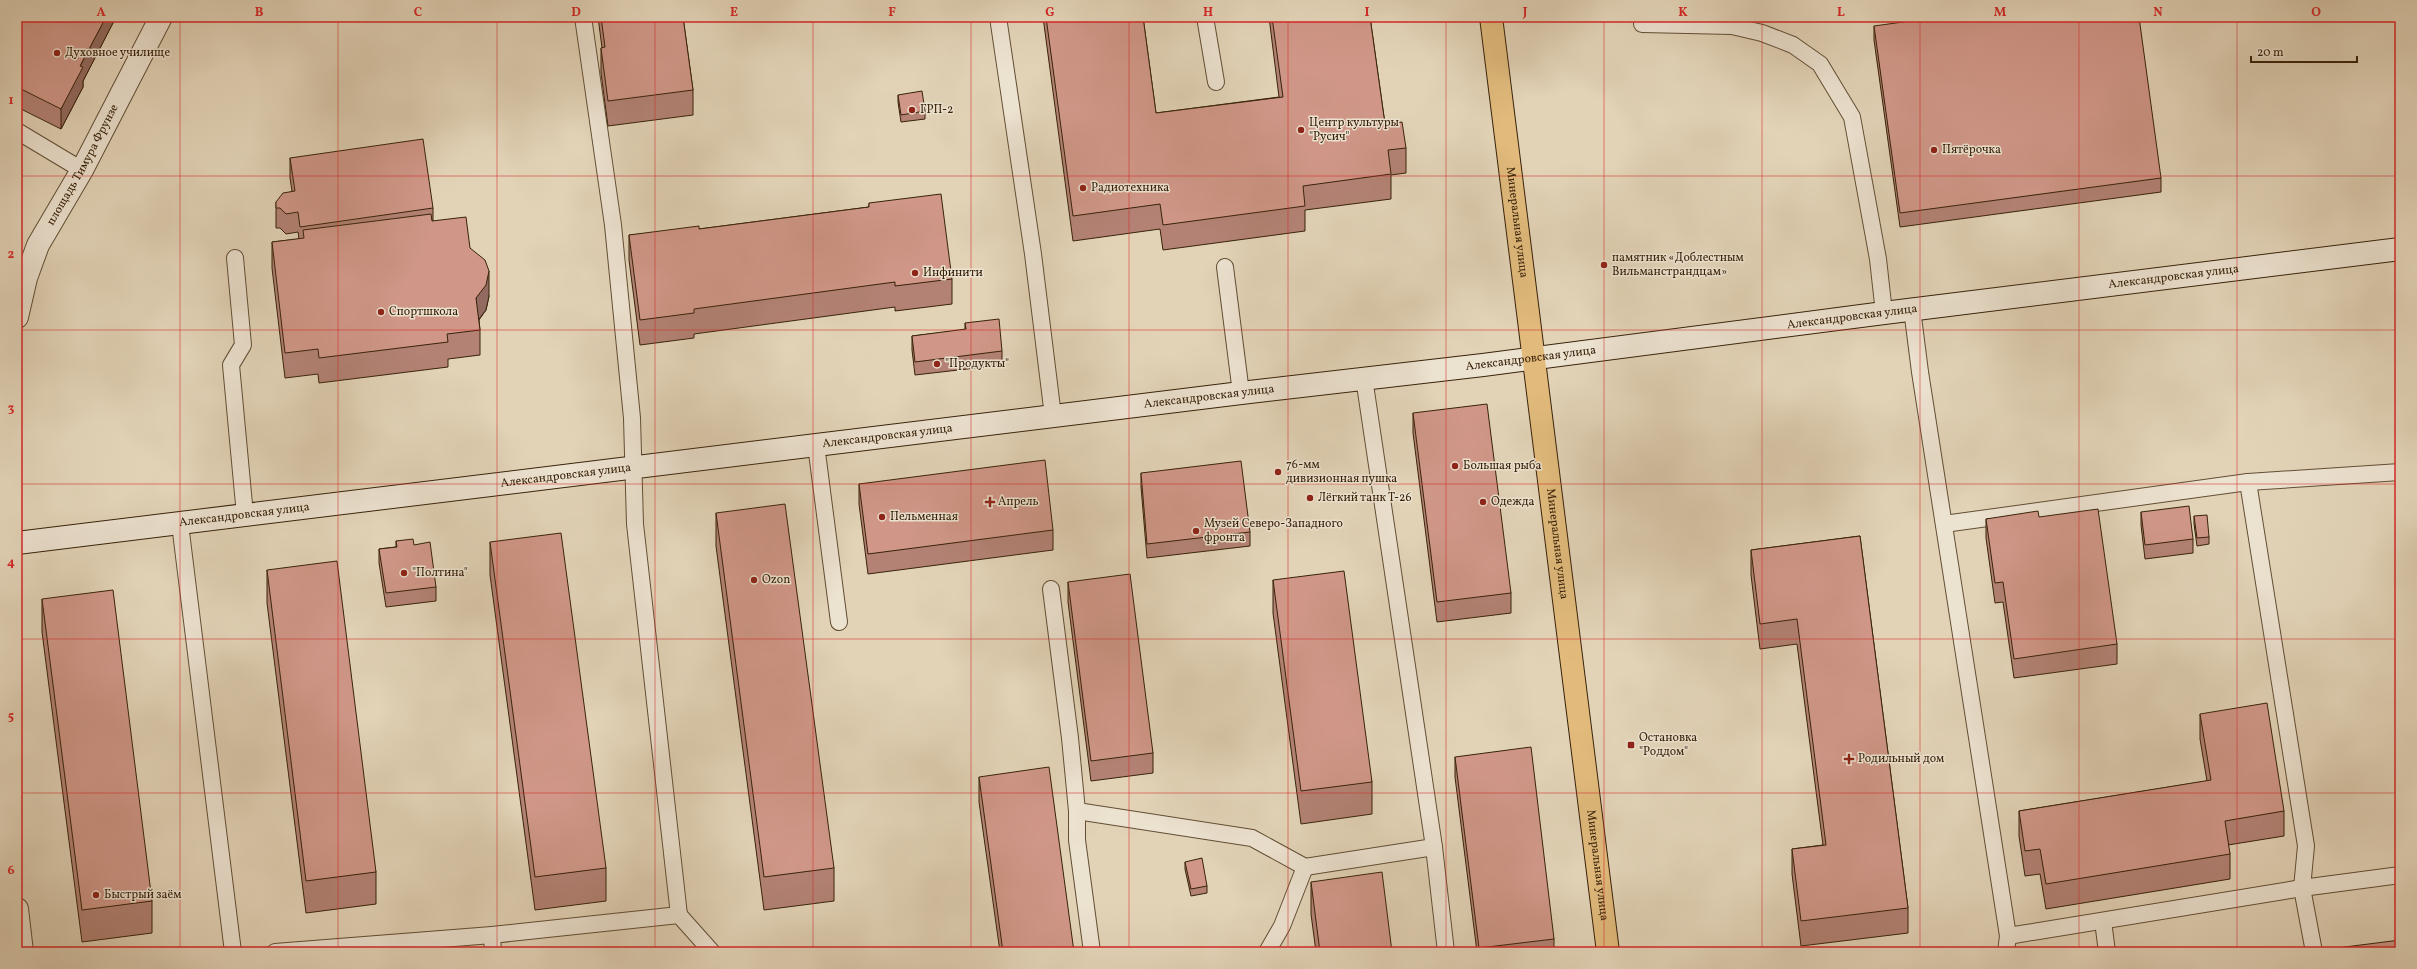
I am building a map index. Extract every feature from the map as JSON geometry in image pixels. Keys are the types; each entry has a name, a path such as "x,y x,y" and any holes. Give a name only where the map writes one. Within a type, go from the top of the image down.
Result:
{"main road":[{"name":"Минеральная улица","path":"1492,17 1608,952"}],"street":[{"name":"площадь Тимура Фрунзе","path":"17,317 26,278 38,245 82,170 161,17"},
{"name":"Александровская улица","path":"17,544 1534,358 1912,309 2400,249"},
{"path":"17,909 22,952"}],"lane":[{"path":"583,17 613,225 632,418 636,532 679,915 712,952"},
{"path":"998,17 1033,254 1053,416"},
{"path":"1205,17 1216,82"},
{"path":"1642,24 1703,21 1732,26 1762,33 1792,44 1820,64 1852,117 1878,259 1884,313"},
{"path":"17,131 82,170"},
{"path":"235,258 243,345 231,365 245,515"},
{"path":"1225,267 1240,393"},
{"path":"1912,309 2007,944 2103,921 2302,888 2400,875"},
{"path":"1364,378 1434,847 1446,952"},
{"path":"816,445 839,622"},
{"path":"1944,524 2248,482 2400,472"},
{"path":"2248,482 2306,846 2302,888 2314,952"},
{"path":"180,524 233,952"},
{"path":"1051,589 1077,811 1077,840 1092,952"},
{"path":"1077,811 1252,838 1305,867 1434,847"},
{"path":"1267,952 1282,926 1305,867"},
{"path":"275,952 401,947 492,935 679,915"},
{"path":"2103,921 2107,952"},
{"path":"492,935 494,952"}],"building":[{"name":"Духовное училище","path":"17,17 106,17 80,66 83,67 61,109 17,87"},
{"path":"601,17 683,17 693,90 608,101 601,48 605,47"},
{"name":"Центр культуры \"Русич\"","path":"1046,17 1143,17 1156,113 1283,97 1272,17 1370,17 1385,124 1402,122 1406,148 1388,150 1391,174 1303,186 1305,206 1163,225 1160,204 1073,216"},
{"path":"1939,17 2139,17 2161,178 1900,213 1874,26"},
{"name":"ГРП-2","path":"922,91 925,111 901,115 898,95"},
{"path":"423,139 433,208 300,227 298,212 286,214 280,208 276,208 276,202 283,193 295,191 290,158"},
{"path":"941,194 952,279 895,286 895,282 694,309 694,313 640,320 629,235 699,226 699,229 869,207 869,203"},
{"name":"Спортшкола","path":"431,214 432,221 466,217 470,248 485,260 489,271 486,285 476,298 480,330 447,334 448,342 319,358 318,349 285,353 272,242 304,238 303,230"},
{"path":"999,319 1002,351 915,362 912,336 966,329 965,323"},
{"path":"2400,365 2400,380 2398,366"},
{"path":"1487,404 1511,593 1437,602 1413,413"},
{"path":"1045,460 1053,530 868,554 859,484"},
{"name":"Музей Северо-Западного фронта","path":"1241,461 1250,532 1147,544 1141,473"},
{"path":"2398,478 2400,478 2400,493"},
{"path":"785,504 834,868 764,877 716,513"},
{"path":"2189,506 2193,539 2145,545 2141,512"},
{"path":"2098,509 2117,644 2014,659 2003,582 1995,583 1986,519 2038,511 2039,517"},
{"path":"2207,515 2209,537 2197,538 2194,516"},
{"path":"561,533 606,868 535,877 490,542"},
{"name":"Родильный дом","path":"1860,536 1908,908 1801,921 1792,849 1826,845 1797,619 1760,624 1751,550"},
{"path":"413,539 414,545 430,542 436,587 386,593 379,549 397,547 396,541"},
{"path":"337,561 376,872 306,881 267,570"},
{"path":"1344,571 1372,782 1301,791 1273,580"},
{"path":"1130,574 1153,753 1091,761 1068,582"},
{"path":"113,590 152,901 82,910 42,599"},
{"path":"2267,703 2284,811 2225,821 2230,854 2046,884 2040,849 2025,851 2019,811 2211,780 2200,714"},
{"path":"1531,747 1554,939 1479,948 1455,757"},
{"path":"1049,767 1074,952 1003,952 979,777"},
{"path":"1202,858 1207,886 1191,889 1185,862"},
{"path":"1382,872 1392,952 1320,952 1311,882"},
{"path":"2400,940 2400,952 2337,952 2337,948"}],"place":[{"name":"Духовное училище","path":"57,53"},
{"name":"ГРП-2","path":"912,110"},
{"name":"Центр культуры \"Русич\"","path":"1301,130"},
{"name":"Пятёрочка","path":"1934,150"},
{"name":"Радиотехника","path":"1083,188"},
{"name":"памятник «Доблестным Вильманстрандцам»","path":"1604,265"},
{"name":"Инфинити","path":"915,273"},
{"name":"Спортшкола","path":"381,312"},
{"name":"\"Продукты\"","path":"937,364"},
{"name":"Большая рыба","path":"1455,466"},
{"name":"76-мм дивизионная пушка","path":"1278,472"},
{"name":"Лёгкий танк Т-26","path":"1310,498"},
{"name":"Апрель","path":"990,502"},
{"name":"Одежда","path":"1483,502"},
{"name":"Пельменная","path":"882,517"},
{"name":"Музей Северо-Западного фронта","path":"1196,531"},
{"name":"\"Полтина\"","path":"404,573"},
{"name":"Ozon","path":"754,580"},
{"name":"Остановка \"Роддом\"","path":"1631,745"},
{"name":"Родильный дом","path":"1849,759"},
{"name":"Быстрый заём","path":"96,895"}]}
